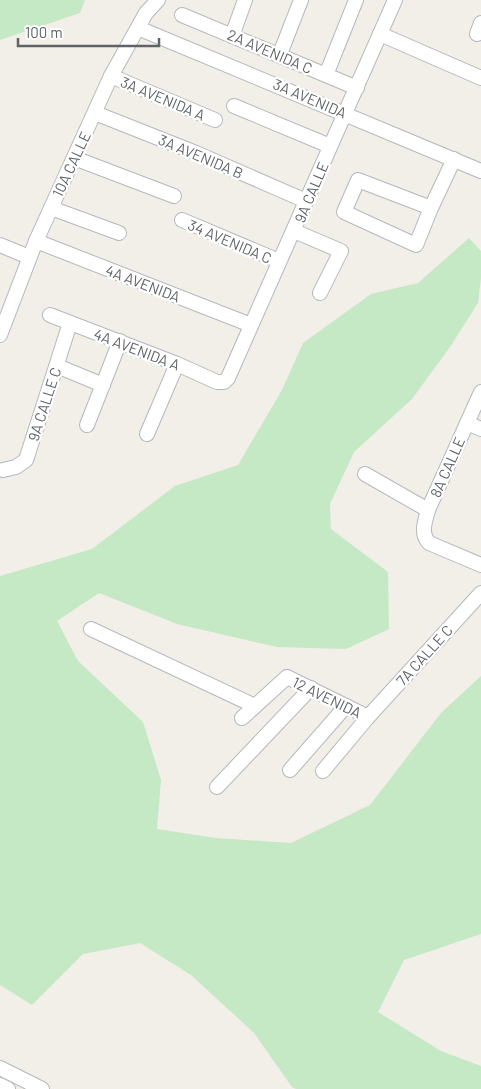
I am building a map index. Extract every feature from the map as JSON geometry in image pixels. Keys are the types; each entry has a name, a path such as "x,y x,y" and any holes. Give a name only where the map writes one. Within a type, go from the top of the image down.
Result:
{"street":[{"name":"10A CALLE","path":"0,335 29,257 111,76 146,14 158,0"},
{"path":"232,36 245,0"},
{"path":"280,54 302,0"},
{"path":"326,75 356,0"},
{"name":"9A CALLE","path":"224,382 228,378 279,261 294,232 395,0"},
{"name":"2A AVENIDA C","path":"182,15 280,54 357,88"},
{"name":"3A AVENIDA","path":"138,28 481,170"},
{"path":"380,34 481,78"},
{"name":"3A AVENIDA A","path":"111,76 216,120"},
{"path":"234,106 330,146"},
{"name":"3A AVENIDA B","path":"95,113 306,201"},
{"path":"74,158 174,196"},
{"path":"431,208 358,180 344,212 416,245 454,159"},
{"path":"51,208 119,234"},
{"name":"34 AVENIDA C","path":"182,220 279,261"},
{"path":"294,232 341,251 320,293"},
{"name":"4A AVENIDA","path":"36,241 251,325"},
{"path":"0,245 29,257"},
{"name":"4A AVENIDA A","path":"50,315 120,341 217,382 224,382"},
{"name":"9A CALLE C","path":"4,470 16,467 26,460 70,323"},
{"path":"87,425 120,341"},
{"path":"147,434 177,364"},
{"path":"57,366 103,385"},
{"name":"8A CALLE","path":"481,392 428,510 423,528 424,538 429,543 481,565"},
{"path":"467,423 481,430"},
{"path":"365,474 428,510"},
{"name":"7A CALLE C","path":"324,771 368,717 481,593"},
{"path":"91,629 255,706 242,718"},
{"name":"12 AVENIDA","path":"255,706 287,677 368,717"},
{"path":"217,788 311,688"},
{"path":"290,770 346,706"},
{"path":"0,1068 42,1089"},
{"path":"0,1085 8,1089"}],"green space":[{"path":"0,0 85,0 80,13 0,40"},
{"path":"469,238 481,251 481,278 478,303 450,347 412,399 354,452 330,504 331,529 388,572 389,629 346,649 277,647 177,624 99,593 57,621 78,661 143,722 161,780 157,829 216,838 291,843 370,805 441,713 481,676 481,934 404,960 378,1012 441,1051 481,1066 481,1089 296,1089 292,1087 254,1033 191,975 140,943 83,954 32,1005 0,985 0,576 92,549 175,486 238,465 282,390 303,343 371,294 418,283"}]}
